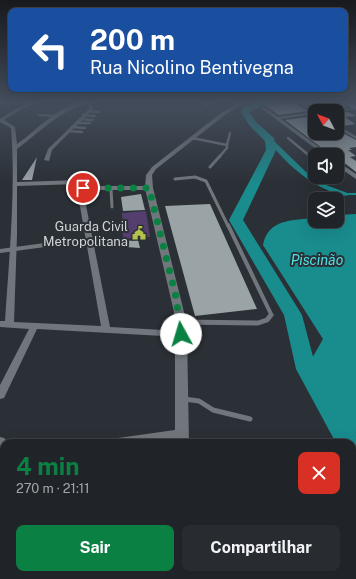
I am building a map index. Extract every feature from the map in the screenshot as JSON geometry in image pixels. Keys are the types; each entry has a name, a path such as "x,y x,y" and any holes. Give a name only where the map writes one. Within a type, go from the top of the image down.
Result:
{"street":[{"path":"14,129 16,148 13,250 4,324 34,327 106,329 180,328"},
{"path":"16,148 40,129"},
{"path":"169,439 182,438 180,328 176,297 149,188 150,172 204,129"},
{"path":"292,129 318,148"},
{"path":"344,130 356,138"},
{"path":"47,160 50,150 68,131"},
{"path":"15,138 23,139 32,136"},
{"path":"344,168 356,177"},
{"path":"15,184 80,182 83,188 81,200 106,329"},
{"path":"83,188 149,188"},
{"path":"0,395 34,327"}],"lane":[{"path":"68,131 82,132"},
{"path":"210,167 227,148 230,133"},
{"path":"192,138 227,144"},
{"path":"288,138 308,154"},
{"path":"175,179 201,177 206,181 271,314 267,320 258,323 180,328"},
{"path":"111,189 112,207"},
{"path":"0,251 45,245"},
{"path":"181,399 198,401 213,410 250,419"}],"shaded area":[{"path":"146,211 150,237 123,239 122,213"}],"water":[{"name":"Piscinão","path":"356,214 356,433 306,369 323,339 263,245 270,230 283,222 308,218 308,228 344,228 344,215"}],"building":[{"path":"297,129 308,129 308,138"},
{"path":"344,134 356,140 356,147 349,148 352,150 348,150 356,156 350,157 356,161 356,172 344,163 344,148 322,148 311,140 344,140"},
{"path":"37,157 32,180 22,180"},
{"path":"141,194 145,210 123,211 121,197"},
{"path":"210,204 257,309 195,316 165,206"},
{"path":"138,240 140,248 126,247 126,241"}],"waterway":[{"path":"258,129 270,140 271,150 236,220 293,315 306,369 347,439"},
{"path":"270,140 294,166 313,180 334,191 346,194"},
{"path":"346,194 356,194"}],"place":[{"name":"Guarda Civil Metropolitana","path":"139,233"}],"route":[{"path":"83,188 149,188 176,297 181,334"}]}
